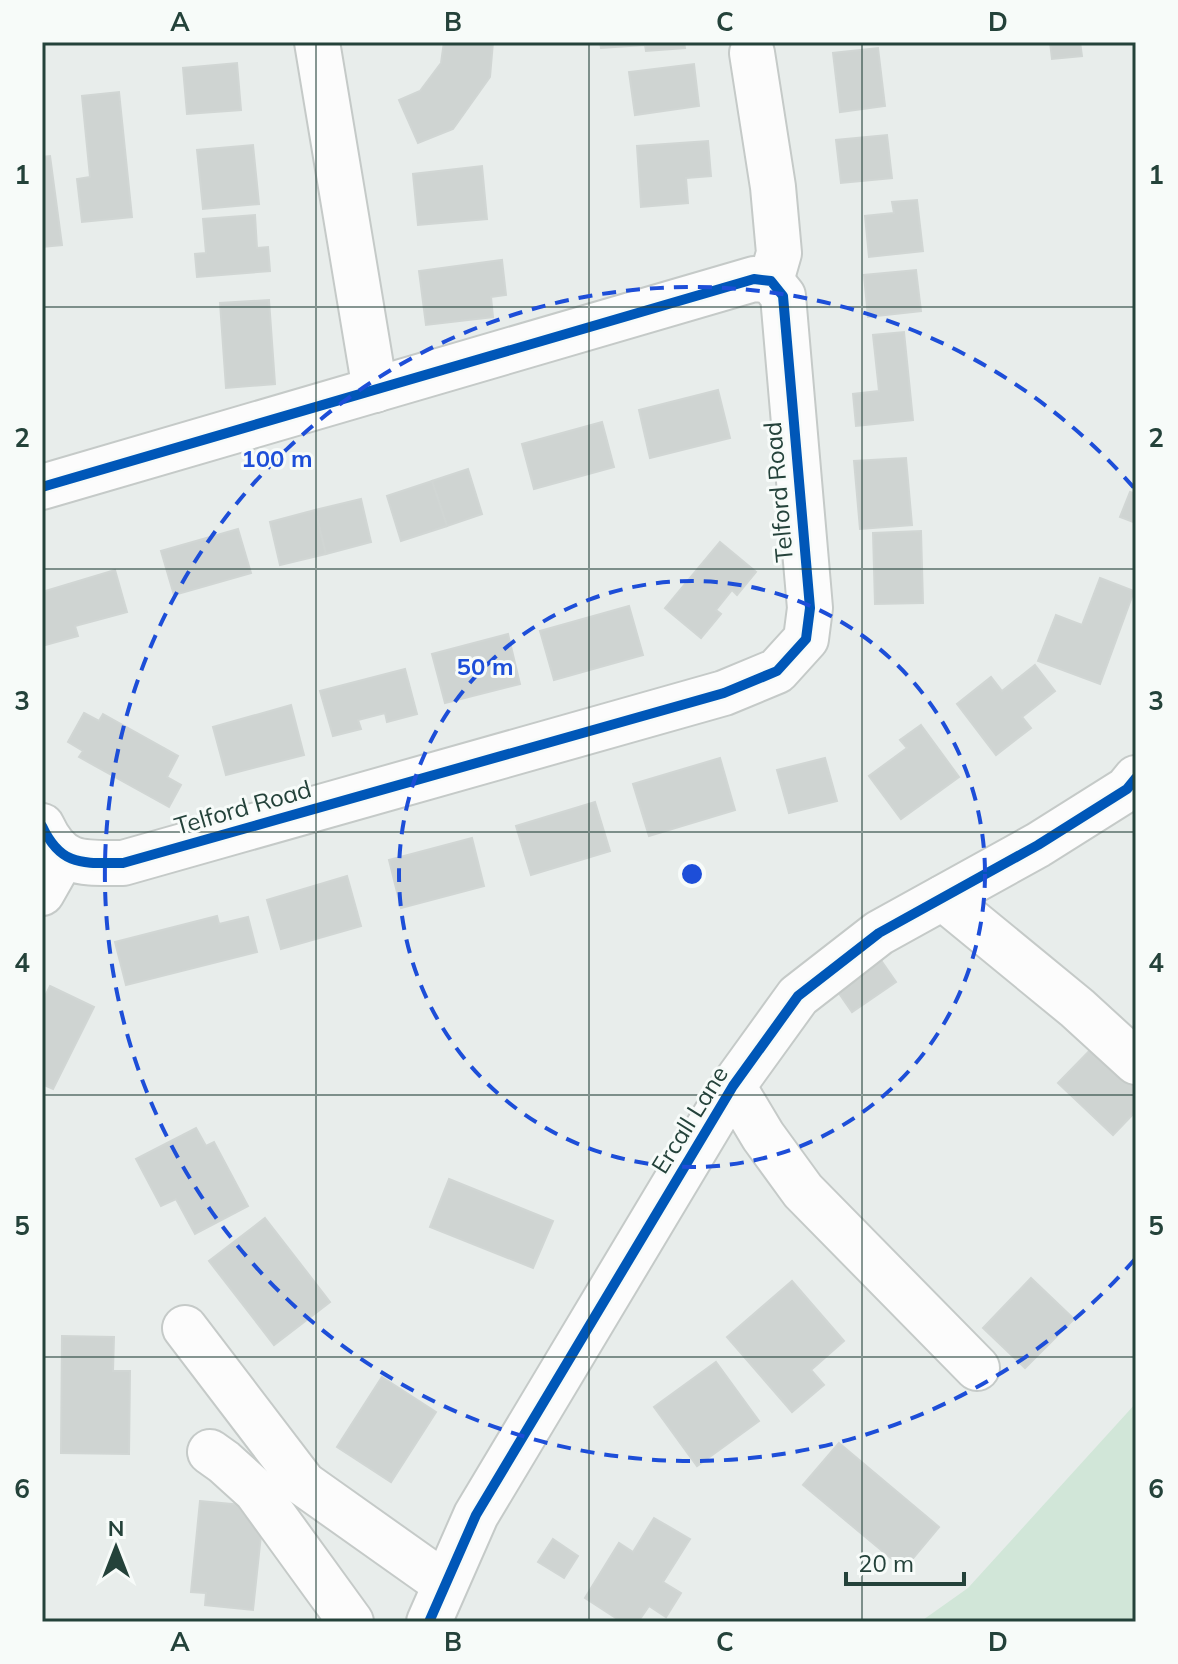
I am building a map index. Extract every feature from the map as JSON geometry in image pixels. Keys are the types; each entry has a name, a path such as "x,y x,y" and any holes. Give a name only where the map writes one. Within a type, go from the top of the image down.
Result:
{"street":[{"path":"317,42 375,390"},
{"path":"42,487 754,279 771,281 779,253 773,187 752,53"},
{"name":"Telford Road","path":"49,858 86,863 123,863 724,693 777,671 806,639 810,608 783,296 771,281"},
{"name":"Ercall Lane","path":"185,1328 304,1484 437,1603 476,1515 733,1086 798,996 879,933 1051,837 1127,789 1136,778"},
{"path":"943,898 1077,1008 1136,1062"},
{"path":"733,1086 763,1136 803,1191 977,1368"},
{"path":"210,1452 256,1491 351,1622"}],"green space":[{"path":"1136,1403 1136,1622 920,1622 968,1588"}],"building":[{"path":"444,42 493,42 490,77 453,129 418,143 399,100 420,91 441,63"},
{"path":"600,42 684,42 685,48 646,51 645,45 601,48"},
{"path":"1050,42 1080,42 1082,56 1052,59"},
{"path":"878,48 885,106 840,112 833,53"},
{"path":"237,63 241,110 187,114 183,68"},
{"path":"694,64 699,106 635,115 629,72"},
{"path":"119,92 132,217 82,222 77,179 90,177 82,96"},
{"path":"887,135 892,178 841,183 836,140"},
{"path":"708,141 711,176 686,178 688,203 641,207 637,146"},
{"path":"253,145 259,204 203,209 197,150"},
{"path":"50,156 62,245 42,247 42,157"},
{"path":"482,166 487,219 418,225 413,174"},
{"path":"917,200 923,251 869,257 865,216 894,213 892,202"},
{"path":"255,215 257,248 268,247 270,271 197,277 195,254 206,253 203,219"},
{"path":"502,260 506,295 491,297 493,317 426,325 419,271"},
{"path":"916,270 921,311 868,317 864,275"},
{"path":"269,300 275,384 226,388 220,303"},
{"path":"904,332 913,420 856,426 853,394 879,391 873,335"},
{"path":"718,390 730,438 650,458 639,410"},
{"path":"602,422 614,467 534,489 522,444"},
{"path":"906,458 912,525 860,529 854,461"},
{"path":"468,469 482,514 447,526 432,481"},
{"path":"432,481 447,526 401,541 387,496"},
{"path":"1130,492 1136,494 1136,523 1120,517"},
{"path":"361,499 371,542 326,554 315,510"},
{"path":"315,510 326,554 280,565 270,522"},
{"path":"238,529 251,573 174,595 161,551"},
{"path":"921,531 923,603 875,604 873,533"},
{"path":"720,542 756,572 737,595 732,590 716,610 721,614 701,638 665,608"},
{"path":"115,570 127,612 75,626 78,636 42,646 42,592"},
{"path":"1100,578 1134,591 1100,684 1038,661 1056,615 1082,625"},
{"path":"629,606 643,655 554,680 540,631"},
{"path":"508,634 520,684 445,703 432,654"},
{"path":"1035,665 1055,691 1022,717 1031,728 996,755 957,704 991,677 1002,691"},
{"path":"405,669 417,714 387,722 385,713 358,720 361,729 333,736 320,691"},
{"path":"291,705 304,755 226,775 213,727"},
{"path":"84,713 99,721 103,714 178,756 167,777 181,785 169,807 79,757 83,751 68,742"},
{"path":"921,725 959,777 901,819 869,776 907,748 900,740"},
{"path":"720,758 735,810 649,836 633,784"},
{"path":"825,758 837,801 789,813 777,770"},
{"path":"595,802 610,851 531,875 516,826"},
{"path":"472,838 484,886 401,908 389,860"},
{"path":"347,876 361,926 281,949 267,900"},
{"path":"217,916 219,924 248,917 257,952 126,985 115,942"},
{"path":"878,956 896,982 852,1012 834,986"},
{"path":"50,986 94,1007 53,1089 42,1084 42,1002"},
{"path":"1103,1037 1136,1068 1136,1111 1113,1135 1058,1083"},
{"path":"196,1128 206,1146 214,1142 248,1206 195,1234 176,1199 161,1206 136,1159"},
{"path":"449,1179 553,1221 533,1268 430,1227"},
{"path":"265,1218 330,1302 274,1345 209,1261"},
{"path":"1031,1278 1074,1319 1025,1368 983,1328"},
{"path":"792,1281 844,1341 811,1370 824,1385 792,1412 727,1337"},
{"path":"62,1336 114,1337 113,1371 130,1371 129,1454 61,1453"},
{"path":"716,1362 759,1421 697,1466 654,1407"},
{"path":"382,1377 436,1412 391,1482 337,1447"},
{"path":"839,1443 939,1527 904,1569 803,1485"},
{"path":"200,1501 264,1507 253,1610 205,1605 206,1593 191,1592"},
{"path":"654,1518 690,1539 663,1582 681,1593 666,1617 649,1606 638,1622 622,1622 585,1598 619,1543 633,1552"},
{"path":"553,1539 578,1556 564,1578 538,1562"}],"cycle path":[{"path":"42,487 754,279 771,281 783,296 810,608 806,639 777,671 724,693 123,863 85,862 65,856 42,826"},
{"path":"429,1622 476,1515 733,1086 798,996 879,933 1038,845 1127,789 1136,778"}]}
